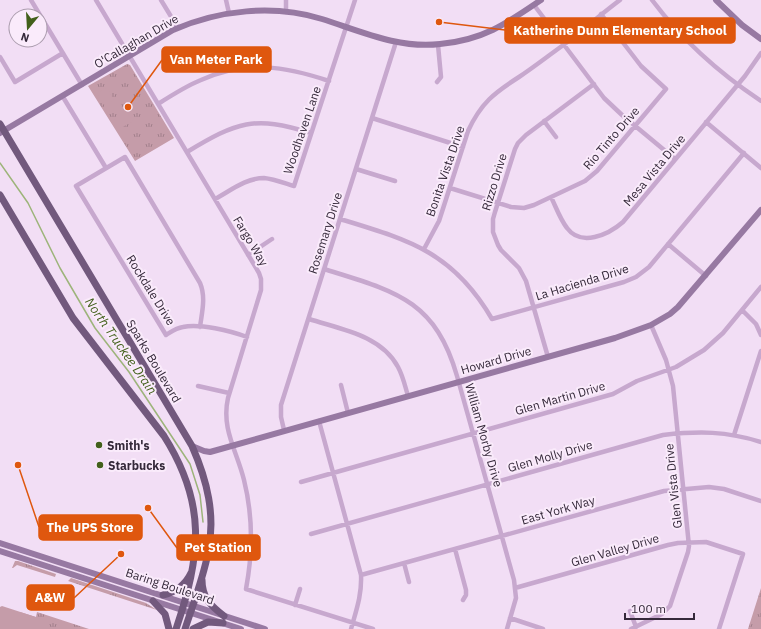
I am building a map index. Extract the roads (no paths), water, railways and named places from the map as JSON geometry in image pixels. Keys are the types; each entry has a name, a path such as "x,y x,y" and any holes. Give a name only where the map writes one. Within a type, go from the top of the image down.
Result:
{"main road":[{"name":"Sparks Boulevard","path":"0,124 2,132 192,446 201,466 205,479 211,515 210,542 202,574 186,611 176,629"},
{"name":"Sparks Boulevard","path":"0,195 73,318 164,436 186,479 194,512 196,537 189,603"},
{"path":"163,595 171,592 184,583 193,567"},
{"path":"202,574 202,586 206,598 223,619"},
{"path":"154,601 165,614 169,629"},
{"name":"Sparks Boulevard","path":"185,629 186,611"},
{"path":"193,629 208,622 223,619"}],"street":[{"path":"31,0 82,85"},
{"name":"Fargo Way","path":"96,0 259,273 262,290 229,393 225,416 228,433 244,479 250,511 252,543 246,589 295,605"},
{"path":"161,0 178,28"},
{"path":"226,0 229,13"},
{"path":"286,0 286,12"},
{"name":"Woodhaven Lane","path":"215,200 244,182 258,179 271,179 294,186 355,0"},
{"name":"O'Callaghan Drive","path":"2,132 178,28 198,20 229,13 256,10 286,12 320,18 396,42 438,45 464,40 489,32 512,21 541,0"},
{"name":"Bonita Vista Drive","path":"424,249 439,221 463,147 472,122 478,112 492,96 564,44 620,0"},
{"path":"652,0 672,25 692,46 737,85 761,101"},
{"path":"716,0 742,25 761,38"},
{"path":"534,5 613,107 675,160"},
{"name":"Rio Tinto Drive","path":"450,188 510,207 524,208 551,197 591,177 666,89 641,66 601,14"},
{"name":"Rosemary Drive","path":"284,430 281,417 281,405 396,42"},
{"path":"437,82 441,77 438,45"},
{"path":"0,57 15,82 63,53"},
{"name":"Mesa Vista Drive","path":"551,197 564,224 570,232 585,238 596,237 613,229 623,222 761,54"},
{"path":"158,104 202,79 239,68 280,68 308,74 329,81"},
{"name":"Rizzo Drive","path":"548,357 523,274 514,262 501,250 495,238 493,219 515,149 518,144 526,135 594,84"},
{"path":"63,97 106,168 125,157 200,283 204,300 200,327"},
{"path":"372,118 463,147"},
{"path":"544,121 556,137"},
{"path":"706,122 761,168"},
{"path":"187,152 216,134 246,124 276,124 311,133"},
{"name":"La Hacienda Drive","path":"424,249 459,275 477,296 492,319 629,280 649,267 744,153"},
{"name":"Rockdale Drive","path":"106,168 76,186 166,335 182,327 200,327 247,337"},
{"path":"356,168 396,181"},
{"name":"Howard Drive","path":"192,446 210,452 615,338 651,325 678,307 761,210"},
{"path":"340,219 400,238 424,249"},
{"path":"248,255 272,240"},
{"path":"668,244 706,276"},
{"name":"William Morby Drive","path":"324,269 388,290 409,302 418,308 442,337 452,359 502,536 515,588 514,606 507,629"},
{"name":"Glen Martin Drive","path":"301,482 613,394 638,381 669,370 693,358 723,333 761,287"},
{"path":"742,310 756,324 761,335"},
{"path":"309,319 368,338 382,348 399,367 408,396"},
{"name":"Glen Vista Drive","path":"630,611 634,628 662,614 670,606 688,552 689,542 673,386 669,370 651,325"},
{"path":"734,435 761,352"},
{"path":"341,385 348,412"},
{"path":"198,386 229,393"},
{"path":"319,421 361,575 360,601 351,629"},
{"name":"Glen Molly Drive","path":"311,534 656,437 707,432 734,435 761,442"},
{"name":"East York Way","path":"361,575 653,494 709,487 724,489 761,501"},
{"name":"Glen Valley Drive","path":"515,588 668,545 689,542 706,542 744,554 719,629"},
{"name":"Baring Boulevard","path":"0,543 189,603 241,629"},
{"path":"455,549 466,590 466,595 463,600"},
{"name":"Baring Boulevard","path":"0,551 186,611 265,629"},
{"path":"404,563 409,582"},
{"path":"300,589 295,605 373,629"},
{"path":"510,618 543,629"}],"waterway":[{"name":"North Truckee Drain","path":"0,163 28,203 60,268 95,328 129,372 190,464 200,495 203,522"}],"place":[{"name":"Katherine Dunn Elementary School","path":"439,22"},
{"name":"Van Meter Park","path":"128,107"},
{"name":"Smith's","path":"99,445"},
{"name":"The UPS Store","path":"18,465"},
{"name":"Starbucks","path":"100,465"},
{"name":"Pet Station","path":"148,508"},
{"name":"A&W","path":"121,554"}]}
